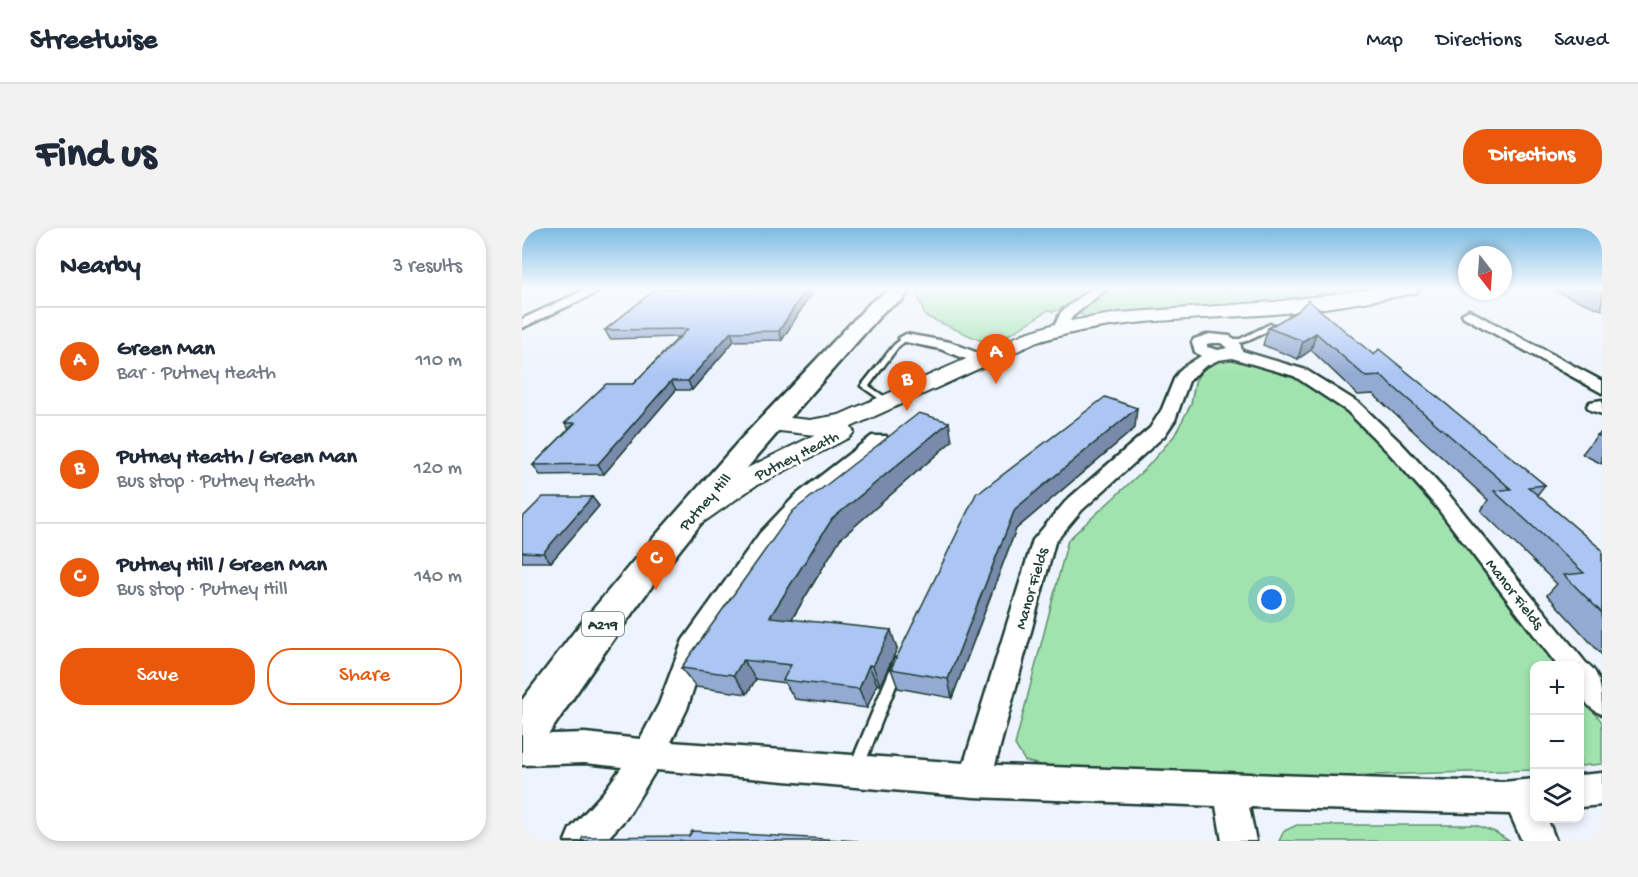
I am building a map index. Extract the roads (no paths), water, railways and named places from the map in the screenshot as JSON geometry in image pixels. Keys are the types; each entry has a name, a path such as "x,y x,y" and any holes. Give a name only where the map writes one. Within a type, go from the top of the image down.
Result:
{"main road":[{"name":"Putney Hill","path":"522,735 588,643 690,517 862,318"}],"street":[{"path":"522,324 536,318"},
{"path":"1061,327 1065,318"},
{"name":"Putney Heath","path":"771,424 810,428 846,421 1061,327 1147,318"},
{"path":"1193,318 1222,347"},
{"path":"1475,318 1602,388"},
{"path":"906,338 926,340 982,360"},
{"name":"Manor Fields","path":"974,781 1044,540 1057,521 1157,432 1170,413 1178,384 1191,366 1222,347 1300,373 1353,407 1395,448 1442,500 1569,661"},
{"name":"Putney Heath","path":"690,517 745,480 848,429 879,406"},
{"path":"582,841 615,805 648,755 672,709 693,648 768,540 803,500 879,440"},
{"path":"1584,678 1602,701"},
{"path":"522,750 585,748 974,781 1230,792 1527,796 1539,841"},
{"path":"1584,791 1602,789"},
{"path":"1230,792 1239,841"}],"lane":[{"name":"Manor Fields","path":"1222,347 1272,325"},
{"path":"879,406 866,386 896,346 906,338"},
{"path":"854,771 907,647"}],"place":[{"name":"Green Man","path":"996,384"},
{"name":"Putney Heath / Green Man","path":"907,411"},
{"name":"Putney Hill / Green Man","path":"656,590"}]}
